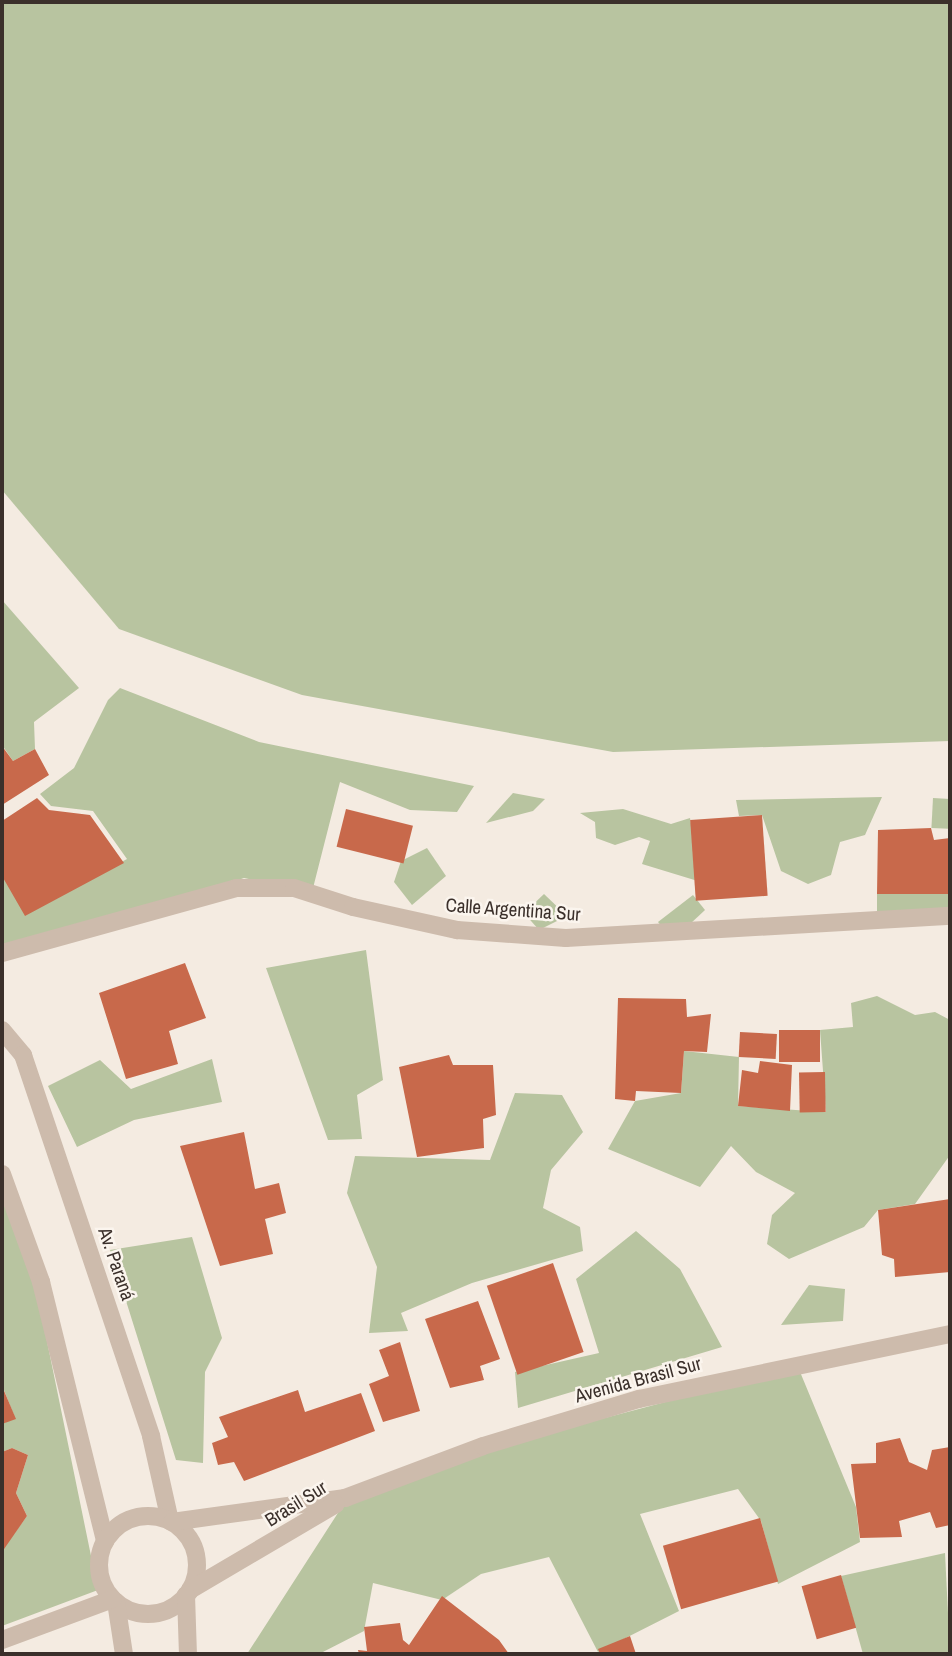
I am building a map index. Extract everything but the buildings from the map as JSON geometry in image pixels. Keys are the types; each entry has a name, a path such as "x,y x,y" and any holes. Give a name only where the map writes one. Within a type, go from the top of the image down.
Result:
{"street":[{"name":"Calle Argentina Sur","path":"2,954 236,888 294,888 353,907 457,930 566,938 950,916"},
{"name":"Av. Paraná","path":"2,1030 23,1055 151,1436 171,1522 189,1539 197,1560 188,1593 188,1654"},
{"path":"2,1174 41,1283 105,1541 99,1572 115,1601 124,1654"},
{"name":"Avenida Brasil Sur","path":"345,1498 483,1447 639,1399 950,1334"},
{"name":"Brasil Sur","path":"171,1522 345,1498"},
{"name":"Brasil Sur","path":"188,1593 345,1498"},
{"path":"105,1541 126,1521 156,1516 171,1522"},
{"path":"115,1601 127,1609 153,1614 188,1593"},
{"path":"2,1640 115,1601"}],"green space":[{"path":"2,2 950,2 950,741 613,752 302,695 119,629 2,490"},
{"path":"2,600 79,688 34,722 35,749 13,761 2,745"},
{"path":"120,688 259,742 474,786 457,812 410,810 340,782 312,892 244,878 2,961 2,868 28,912 127,859 93,811 51,806 40,794 74,768 108,700"},
{"path":"513,793 545,799 533,811 486,823"},
{"path":"882,797 865,835 840,842 831,875 808,884 781,871 762,815 739,816 736,800"},
{"path":"933,798 950,799 948,829 931,828"},
{"path":"623,809 671,824 690,818 701,882 642,864 650,841 639,837 615,845 596,838 595,822 580,813"},
{"path":"427,848 446,876 412,905 394,882 401,861"},
{"path":"544,894 567,916 539,930 524,913"},
{"path":"877,894 950,894 950,921 877,921"},
{"path":"693,895 705,910 673,940 658,922"},
{"path":"366,950 383,1080 357,1095 362,1139 328,1140 266,968"},
{"path":"877,996 915,1015 935,1012 950,1020 950,1155 915,1204 878,1210 864,1227 789,1259 767,1244 772,1215 795,1193 756,1172 731,1146 700,1187 608,1149 635,1101 681,1093 684,1051 739,1057 738,1106 826,1112 820,1030 853,1027 851,1003"},
{"path":"212,1059 222,1102 134,1120 77,1147 48,1086 100,1060 131,1089"},
{"path":"515,1093 562,1095 583,1132 551,1170 543,1208 580,1227 583,1251 472,1283 401,1313 408,1331 369,1333 377,1267 347,1193 355,1156 490,1160"},
{"path":"2,1165 33,1273 98,1590 2,1626 2,1550 27,1516 16,1493 28,1455 12,1448 2,1452 2,1424 15,1418 2,1385"},
{"path":"636,1231 680,1269 722,1347 518,1408 515,1372 599,1353 576,1279"},
{"path":"192,1237 222,1338 205,1372 203,1463 176,1460 110,1250"},
{"path":"809,1285 845,1289 843,1321 781,1325"},
{"path":"798,1367 856,1507 860,1542 778,1584 761,1521 738,1489 640,1514 679,1611 598,1652 549,1557 481,1574 442,1600 373,1583 364,1631 319,1654 247,1654 345,1502 483,1450"},
{"path":"945,1553 950,1654 863,1654 841,1576"}]}
